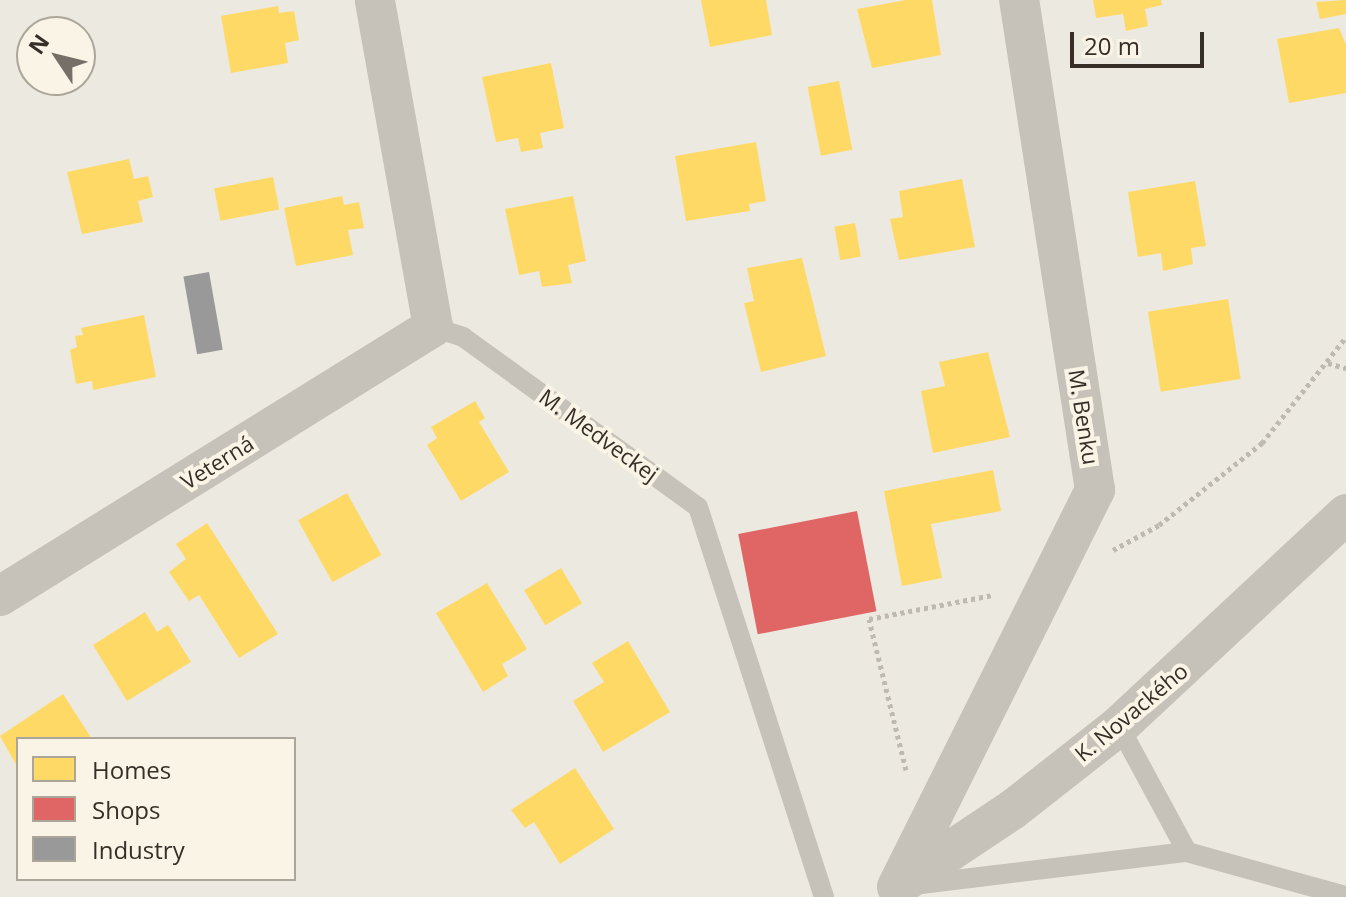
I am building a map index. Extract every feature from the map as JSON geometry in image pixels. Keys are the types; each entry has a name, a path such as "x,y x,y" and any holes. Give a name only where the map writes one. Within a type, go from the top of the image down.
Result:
{"street":[{"path":"375,0 433,327"},
{"name":"M. Benku","path":"889,892 1095,490 1019,0"},
{"name":"Veterná","path":"0,596 433,327"},
{"name":"K. Novackého","path":"889,892 1012,810 1119,726 1346,514"}],"lane":[{"name":"M. Medveckej","path":"433,327 463,337 698,507 824,897"},
{"path":"1119,726 1187,852"},
{"path":"889,892 1187,852 1346,896"}],"path":[{"path":"1328,363 1346,368"}],"building: Homes":[{"path":"701,0 766,0 772,35 710,47"},
{"path":"906,0 932,0 941,55 872,68 857,9"},
{"path":"1093,0 1161,0 1162,5 1145,9 1148,26 1126,31 1123,14 1096,18"},
{"path":"1346,0 1346,14 1320,19 1316,2"},
{"path":"278,6 279,13 294,11 299,40 285,43 288,63 231,73 221,16"},
{"path":"1339,28 1346,45 1346,93 1289,103 1277,39"},
{"path":"551,63 564,128 540,133 543,148 521,152 518,138 496,142 482,77"},
{"path":"839,81 852,150 821,156 808,87"},
{"path":"756,142 766,201 749,204 750,211 686,221 675,156"},
{"path":"129,159 134,179 148,176 153,197 138,201 143,222 82,234 67,172"},
{"path":"273,177 279,209 220,221 214,188"},
{"path":"962,179 975,247 899,260 890,219 903,217 899,191"},
{"path":"1195,181 1206,246 1191,248 1193,264 1163,271 1161,253 1138,257 1128,192"},
{"path":"342,196 344,205 359,202 364,228 348,230 353,255 296,266 284,208"},
{"path":"573,196 586,261 568,265 572,283 542,287 539,271 519,275 505,209"},
{"path":"855,223 861,256 840,260 834,227"},
{"path":"802,258 826,356 761,372 744,303 754,301 747,268"},
{"path":"1228,299 1241,379 1161,392 1148,312"},
{"path":"144,315 156,377 93,390 92,381 76,384 70,350 77,347 75,336 83,335 81,328"},
{"path":"988,352 1010,437 933,453 921,391 945,386 939,362"},
{"path":"475,401 485,418 479,422 509,472 461,501 427,445 437,438 431,427"},
{"path":"993,470 1001,511 931,524 942,578 902,586 884,491"},
{"path":"347,493 381,555 332,582 298,520"},
{"path":"207,523 278,634 239,658 199,595 189,601 169,572 186,559 176,544"},
{"path":"561,568 582,603 545,625 524,590"},
{"path":"487,583 527,649 502,664 508,676 483,692 436,613"},
{"path":"145,612 157,632 168,625 191,662 127,701 93,645"},
{"path":"628,641 670,712 603,752 573,701 604,682 592,663"},
{"path":"63,694 91,737 16,737 16,764 0,736"},
{"path":"575,768 614,829 560,864 534,822 525,828 511,810"}],"building: Shops":[{"path":"857,511 876,611 758,634 738,534"}],"building: Industry":[{"path":"209,272 223,350 197,354 183,277"}]}
